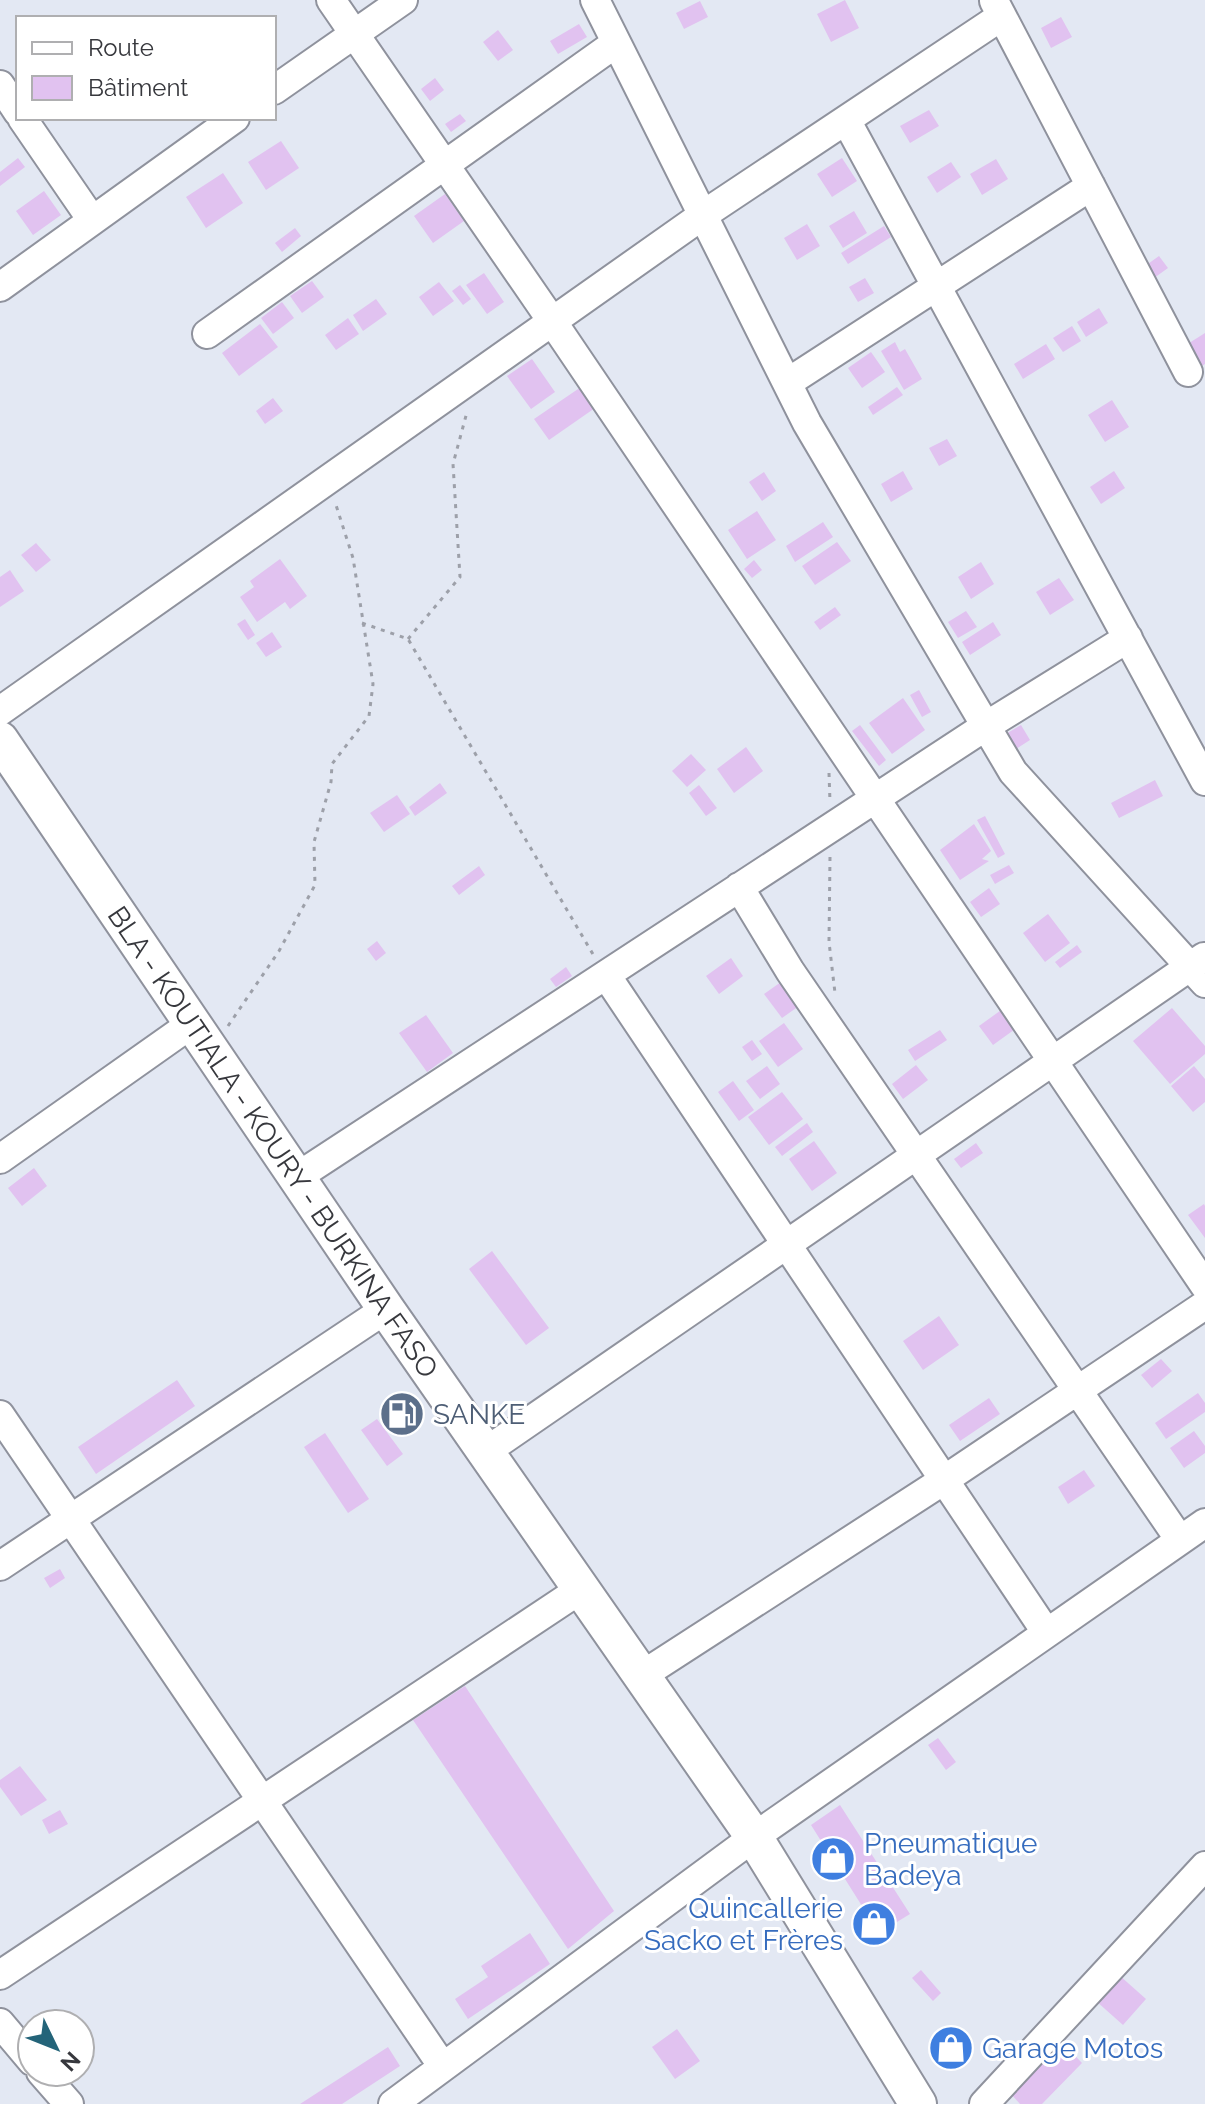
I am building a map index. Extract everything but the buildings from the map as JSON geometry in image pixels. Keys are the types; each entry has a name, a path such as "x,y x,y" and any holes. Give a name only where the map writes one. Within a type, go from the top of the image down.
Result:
{"main road":[{"name":"BLA - KOUTIALA - KOURY - BURKINA FASO","path":"0,740 386,1309 754,1837 918,2104"}],"street":[{"path":"331,0 1205,1286"},
{"path":"276,89 403,0"},
{"path":"485,1452 1053,1061 1200,969 1013,772 807,423 595,0"},
{"path":"0,711 703,215 846,120 998,8 1188,372"},
{"path":"207,334 616,43"},
{"path":"0,85 16,109"},
{"path":"23,120 92,220"},
{"path":"0,287 232,120"},
{"path":"846,120 1205,781"},
{"path":"787,383 1091,186"},
{"path":"297,1177 986,726 1128,638"},
{"path":"739,887 790,971 1180,1540"},
{"path":"606,975 1046,1632"},
{"path":"0,1159 194,1022"},
{"path":"641,1676 944,1480 1205,1305"},
{"path":"0,1566 386,1309"},
{"path":"0,1415 443,2067"},
{"path":"405,2101 443,2067 754,1837 1205,1523"},
{"path":"0,1975 581,1589"},
{"path":"984,2104 1205,1866"},
{"path":"0,2023 16,2042"},
{"path":"55,2088 69,2104"}],"path":[{"path":"408,639 460,577 453,464 483,370"},
{"path":"214,1052 237,1010 279,951 315,885 314,842 331,782 332,764 369,716 373,684 353,558 327,480"},
{"path":"362,623 408,639 606,975"},
{"path":"829,772 829,942 836,1001"}],"place":[{"name":"SANKE","path":"402,1414"},
{"name":"Pneumatique Badeya","path":"833,1859"},
{"name":"Quincallerie Sacko et Frères","path":"874,1924"},
{"name":"Garage Motos","path":"951,2048"}]}
